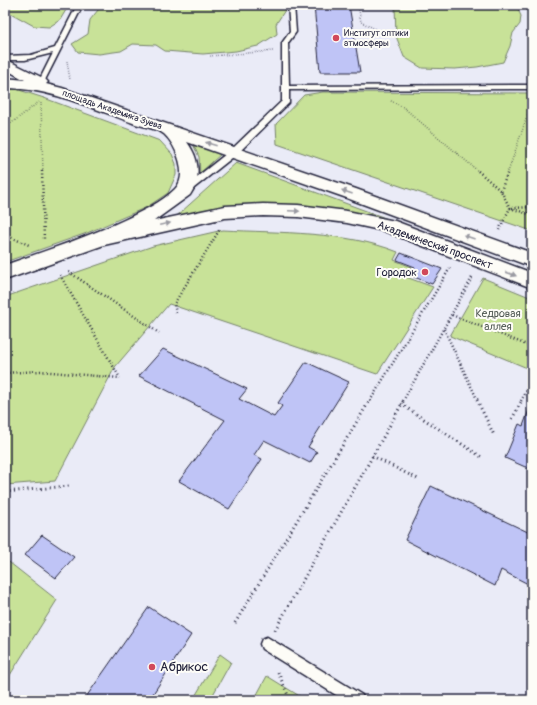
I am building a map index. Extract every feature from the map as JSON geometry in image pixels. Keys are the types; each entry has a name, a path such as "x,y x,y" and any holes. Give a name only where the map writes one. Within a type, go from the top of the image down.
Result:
{"main road":[{"path":"5,63 41,83 64,87"},
{"name":"площадь Академика Зуева","path":"5,83 64,87 169,130 185,151 189,164 189,177 184,191"},
{"name":"Академический проспект","path":"169,130 234,152 532,260"},
{"path":"5,273 100,239 153,214 184,191"},
{"name":"Академический проспект","path":"100,239 225,212 263,210 298,211 347,217 388,225 481,263 532,281"}],"lane":[{"path":"41,83 56,50 80,5"},
{"path":"184,191 234,152 286,101 285,42 292,32 291,5"},
{"path":"5,58 17,60 36,57 56,50"},
{"path":"286,88 532,87"},
{"path":"267,644 357,700"}],"path":[{"path":"358,5 361,22 380,31"},
{"path":"210,56 285,50"},
{"path":"64,87 66,55"},
{"path":"366,88 403,107 501,191 510,208 532,215"},
{"path":"5,128 41,101 44,244"},
{"path":"501,191 532,102"},
{"path":"510,208 532,207"},
{"path":"491,245 510,208"},
{"path":"176,314 174,304 222,227"},
{"path":"5,235 31,246"},
{"path":"267,644 481,263"},
{"path":"234,624 450,268"},
{"path":"69,272 159,333"},
{"path":"5,373 40,371 120,378 60,275"},
{"path":"452,315 532,347"},
{"path":"444,329 494,435"},
{"path":"512,419 527,390"},
{"path":"401,404 483,458"},
{"path":"372,456 420,480"},
{"path":"5,492 69,486"}],"green space":[{"path":"5,5 69,5 60,20 49,27 34,26 5,10"},
{"path":"102,5 287,5 287,7 276,24 277,34 258,46 236,51 203,54 165,51 156,45 133,44 121,51 99,54 78,52 72,44 88,34 90,20"},
{"path":"395,5 516,5 521,16 520,24 513,33 510,46 503,62 455,69 422,68 404,57 396,36"},
{"path":"5,89 16,89 44,98 160,141 172,154 176,164 176,175 168,193 147,207 87,233 5,262"},
{"path":"323,92 532,93 532,231 277,144 276,124 304,95"},
{"path":"193,144 221,154 200,173 199,157"},
{"path":"236,163 532,272 532,276 321,212 171,221"},
{"path":"223,230 312,234 356,240 378,245 398,252 394,260 412,267 406,277 433,287 377,374 169,304 115,367 55,481 5,485 5,297 153,246"},
{"name":"Кедровая аллея","path":"483,278 532,298 532,370 450,336"},
{"path":"5,559 57,600 5,683"},
{"path":"220,654 231,662 210,700 198,700 194,698"},
{"path":"267,676 306,700 254,700"}],"building":[{"name":"Институт оптики атмосферы","path":"314,5 349,5 360,72 320,72"},
{"name":"Городок","path":"401,253 442,269 432,284 409,275 415,267 397,260"},
{"path":"163,349 247,389 239,399 274,417 282,406 278,403 306,362 349,382 308,447 317,452 310,463 264,440 254,455 262,459 229,509 179,481 225,420 139,376"},
{"path":"532,402 532,470 505,458 519,424 523,426"},
{"path":"431,486 532,534 532,586 501,570 495,586 405,540"},
{"path":"42,535 74,557 56,578 25,555"},
{"path":"149,607 191,635 149,700 84,700"}],"place":[{"name":"Институт оптики атмосферы","path":"336,38"},
{"name":"Городок","path":"425,272"},
{"name":"Абрикос","path":"152,667"}]}
